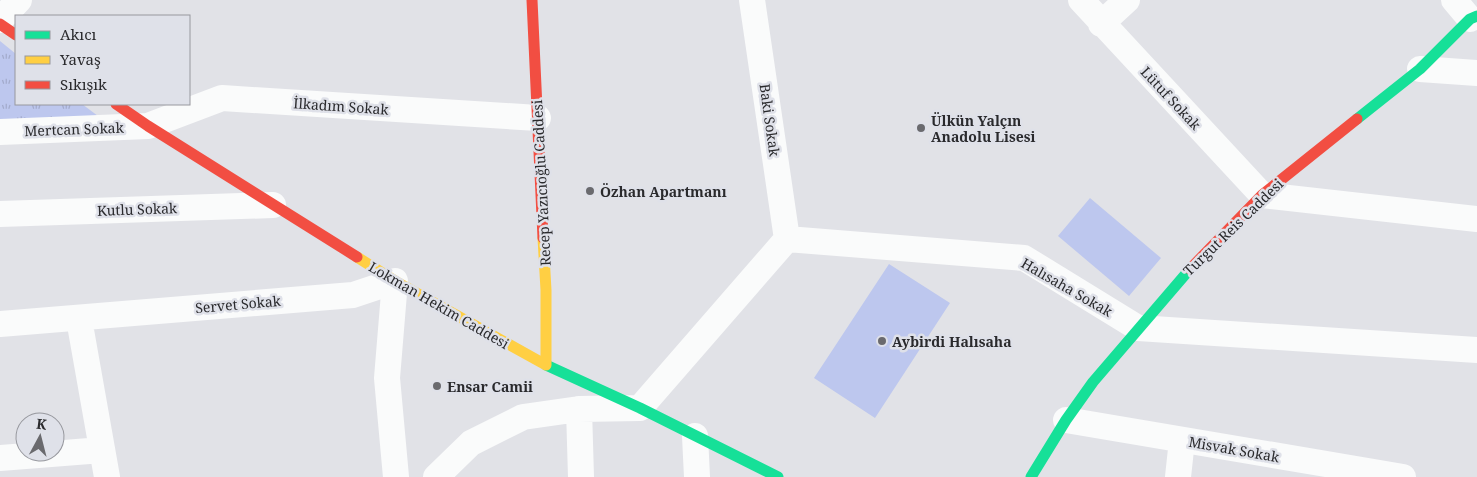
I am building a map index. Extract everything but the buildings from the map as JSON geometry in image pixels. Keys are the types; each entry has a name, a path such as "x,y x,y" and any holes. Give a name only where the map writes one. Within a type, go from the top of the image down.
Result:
{"street":[{"path":"0,20 19,0"},
{"name":"Recep Yazıcıoğlu Caddesi","path":"532,0 546,290 546,365"},
{"name":"Baki Sokak","path":"752,0 787,239"},
{"name":"Lütuf Sokak","path":"1081,0 1101,24 1262,195"},
{"path":"1101,24 1127,0"},
{"name":"Turgut Reis Caddesi","path":"1031,477 1066,420 1093,382 1180,279 1262,195 1420,69 1467,12"},
{"path":"0,24 15,34"},
{"path":"1420,69 1477,73"},
{"name":"İlkadım Sokak","path":"148,126 222,98 538,118"},
{"name":"Lokman Hekim Caddesi","path":"117,105 395,281 546,365 640,408 778,477"},
{"name":"Mertcan Sokak","path":"0,132 148,126"},
{"path":"1262,195 1477,219"},
{"name":"Kutlu Sokak","path":"0,214 274,205"},
{"path":"436,477 471,444 523,418 580,409 640,408 787,239"},
{"name":"Halısaha Sokak","path":"787,239 1024,258 1138,328 1477,350"},
{"path":"395,281 387,378 396,477"},
{"name":"Servet Sokak","path":"0,324 354,295 395,281"},
{"path":"79,319 107,477"},
{"path":"580,409 581,477"},
{"name":"Misvak Sokak","path":"1066,420 1182,440 1303,469 1403,477"},
{"path":"695,436 697,477"},
{"path":"1178,477 1182,440"},
{"path":"0,458 102,450"}],"green space":[{"path":"0,41 15,53 15,105 83,105 98,116 0,120"},
{"path":"1090,198 1161,258 1129,296 1058,236"},
{"name":"Aybirdi Halısaha","path":"889,264 950,303 875,418 814,378"}],"traffic: fast":[{"path":"1357,119 1420,69 1470,19 1477,16"},
{"path":"1031,477 1066,420 1093,382 1190,269"},
{"path":"546,365 640,408 778,477"}],"traffic: slow":[{"path":"543,238 546,290 546,365"},
{"path":"357,257 395,281 546,365"}],"traffic: jam":[{"path":"532,0 543,238"},
{"path":"0,24 15,34"},
{"path":"117,105 357,257"},
{"path":"1190,269 1262,195 1357,119"}],"place":[{"name":"Ülkün Yalçın Anadolu Lisesi","path":"921,128"},
{"name":"Özhan Apartmanı","path":"590,191"},
{"name":"Aybirdi Halısaha","path":"882,341"},
{"name":"Ensar Camii","path":"437,386"}]}
